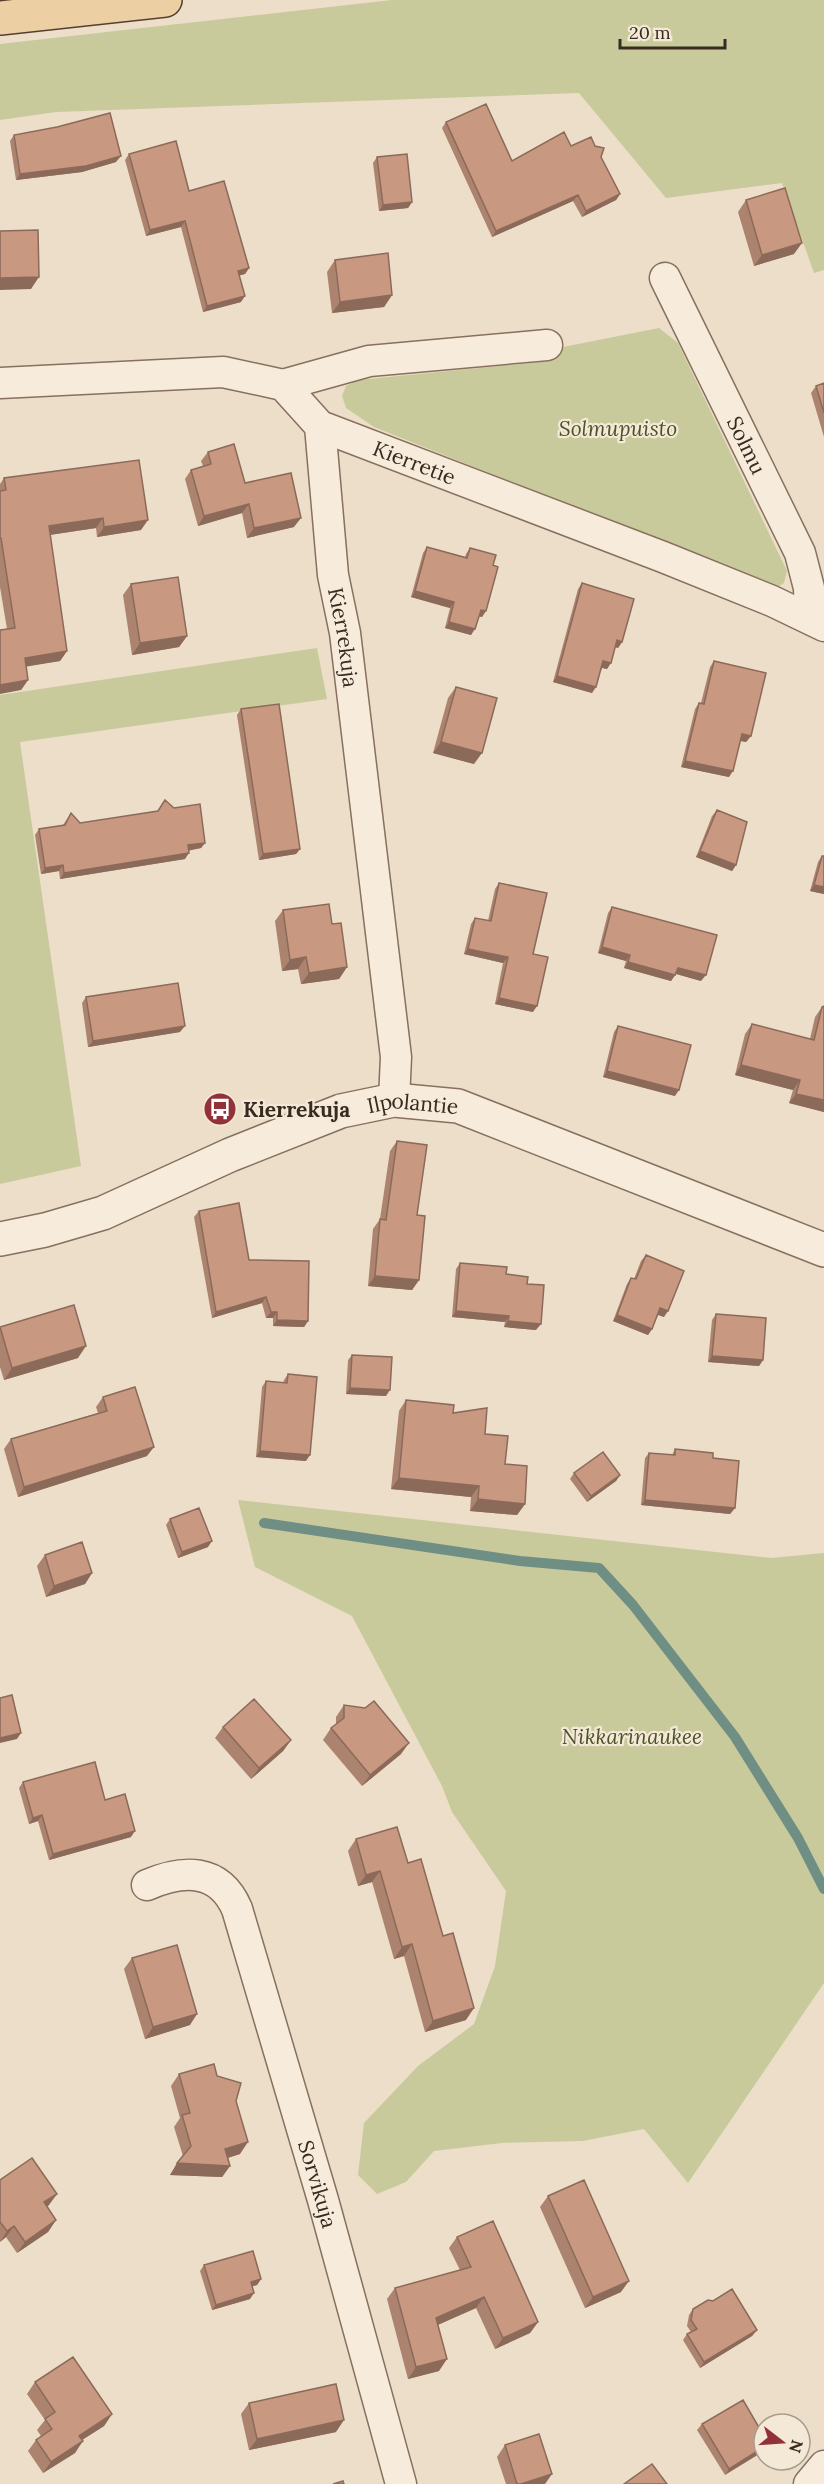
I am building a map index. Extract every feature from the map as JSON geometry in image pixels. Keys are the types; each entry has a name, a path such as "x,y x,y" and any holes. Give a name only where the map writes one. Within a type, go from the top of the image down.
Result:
{"main road":[{"path":"0,18 165,0"}],"street":[{"name":"Solmu","path":"665,278 800,553 817,622"},
{"path":"0,383 223,372 283,385 369,361 547,345"},
{"name":"Kierretie","path":"283,385 320,426 663,557 817,622"},
{"name":"Kierrekuja","path":"320,426 333,575 345,633 396,1057 394,1100"},
{"name":"Ilpolantie","path":"0,1239 45,1230 103,1214 230,1155 341,1111 394,1100 458,1106 824,1250"},
{"name":"Sorvikuja","path":"147,1885 171,1875 194,1874 212,1879 224,1890 237,1909 323,2200 401,2484"},
{"path":"809,2484 824,2466"}],"green space":[{"path":"392,0 824,0 824,270 814,273 782,183 666,198 579,93 56,112 0,120 0,44"},
{"name":"Solmupuisto","path":"659,328 678,343 787,571 784,583 776,588 374,427 346,408 342,396 346,386 358,380 550,361 553,349"},
{"path":"317,648 327,699 20,742 81,1166 0,1184 0,695"},
{"name":"Nikkarinaukee","path":"238,1500 771,1558 824,1553 824,1983 688,2183 644,2129 583,2141 502,2143 434,2151 406,2182 377,2194 358,2175 364,2123 418,2066 474,2024 495,1966 506,1891 452,1812 442,1786 352,1616 255,1567"}],"building":[{"path":"486,104 512,161 564,132 571,146 591,137 595,146 604,148 601,157 620,194 586,211 578,195 496,231 446,122"},
{"path":"110,113 121,156 86,166 20,174 14,135 57,127"},
{"path":"176,141 189,191 224,181 249,268 238,271 245,296 207,306 185,221 150,230 129,154"},
{"path":"407,154 412,202 383,205 377,157"},
{"path":"785,188 802,243 762,255 746,200"},
{"path":"38,230 39,277 0,278 0,231"},
{"path":"388,253 392,295 340,302 335,260"},
{"path":"824,383 824,413 816,386"},
{"path":"234,444 245,483 291,473 301,518 254,528 249,504 204,516 191,470 211,464 208,452"},
{"path":"139,460 148,520 104,527 103,518 49,526 67,651 25,658 28,680 0,685 0,630 15,628 0,538 0,491 6,490 4,478"},
{"path":"427,547 467,558 470,548 496,555 493,565 498,567 486,611 481,610 475,629 449,622 454,602 415,591"},
{"path":"178,577 187,636 140,643 131,584"},
{"path":"582,583 634,599 622,642 617,640 611,663 603,661 596,687 557,676"},
{"path":"714,661 766,673 751,736 742,734 733,771 685,761 699,703 704,704"},
{"path":"456,687 497,698 482,753 441,742"},
{"path":"279,704 300,849 263,854 241,709"},
{"path":"165,800 174,808 200,804 205,843 188,845 189,853 64,873 63,865 45,868 39,829 65,825 71,813 80,823 158,811"},
{"path":"717,810 747,822 736,865 700,851"},
{"path":"822,856 824,856 824,887 814,885"},
{"path":"499,883 547,893 533,954 548,957 537,1006 499,998 508,957 468,949 475,918 491,921"},
{"path":"329,904 332,924 341,923 347,967 309,973 306,957 290,960 283,910"},
{"path":"612,907 717,935 706,975 678,968 675,975 628,962 630,955 602,947"},
{"path":"178,983 185,1026 93,1041 86,997"},
{"path":"824,1006 824,1100 796,1094 800,1080 741,1065 752,1024 814,1040"},
{"path":"618,1026 691,1045 679,1090 607,1071"},
{"path":"397,1141 427,1145 417,1215 425,1216 419,1280 375,1276 380,1219 386,1220"},
{"path":"239,1203 249,1260 309,1261 308,1321 277,1320 277,1312 271,1312 266,1297 216,1312 199,1211"},
{"path":"646,1255 684,1271 668,1311 660,1308 652,1329 617,1315 631,1278 636,1279"},
{"path":"460,1263 507,1267 506,1274 528,1277 527,1284 544,1285 541,1324 508,1321 509,1316 456,1311"},
{"path":"74,1305 86,1346 12,1368 0,1327"},
{"path":"716,1314 766,1318 763,1360 712,1356"},
{"path":"352,1355 392,1357 390,1390 350,1388"},
{"path":"288,1374 317,1377 310,1455 260,1451 266,1381 287,1383"},
{"path":"135,1387 154,1447 24,1487 11,1439 107,1411 103,1397"},
{"path":"406,1400 454,1405 453,1413 487,1408 485,1434 508,1436 505,1464 527,1466 525,1504 478,1499 479,1486 399,1478"},
{"path":"675,1449 713,1453 713,1458 739,1461 735,1508 645,1500 649,1453 675,1455"},
{"path":"603,1452 620,1475 591,1496 574,1473"},
{"path":"199,1508 212,1541 182,1552 170,1519"},
{"path":"82,1542 92,1573 54,1586 45,1555"},
{"path":"12,1695 21,1733 0,1738 0,1698"},
{"path":"254,1699 291,1740 259,1768 223,1727"},
{"path":"374,1701 409,1743 370,1775 331,1728 344,1718 344,1705 365,1708"},
{"path":"95,1762 105,1800 125,1794 135,1831 53,1854 42,1815 33,1818 23,1782"},
{"path":"397,1827 408,1863 421,1859 443,1936 453,1933 474,2008 433,2021 412,1944 402,1947 380,1871 366,1875 356,1839"},
{"path":"177,1945 197,2014 153,2027 132,1958"},
{"path":"214,2064 217,2076 241,2083 236,2101 248,2142 225,2149 230,2166 177,2163 191,2146 182,2115 190,2113 179,2074"},
{"path":"32,2158 57,2194 44,2202 56,2220 25,2242 14,2226 7,2231 0,2222 0,2180"},
{"path":"584,2180 629,2281 593,2297 548,2196"},
{"path":"493,2221 538,2322 503,2338 484,2297 436,2318 447,2359 416,2367 395,2288 471,2267 457,2237"},
{"path":"253,2251 261,2279 251,2282 254,2293 216,2305 204,2265"},
{"path":"732,2289 757,2330 704,2362 687,2334 697,2329 691,2320 693,2309 708,2300 713,2301"},
{"path":"73,2357 112,2414 79,2436 83,2441 51,2462 36,2440 52,2429 45,2419 55,2412 35,2382"},
{"path":"336,2384 344,2420 257,2439 249,2403"},
{"path":"743,2400 752,2415 752,2455 729,2469 702,2424"},
{"path":"539,2434 552,2474 517,2484 505,2445"},
{"path":"652,2464 667,2484 624,2484"}],"waterway":[{"path":"264,1523 520,1561 599,1568 633,1605 735,1737 798,1838 824,1889"}],"place":[{"name":"Kierrekuja","path":"220,1109"}]}
